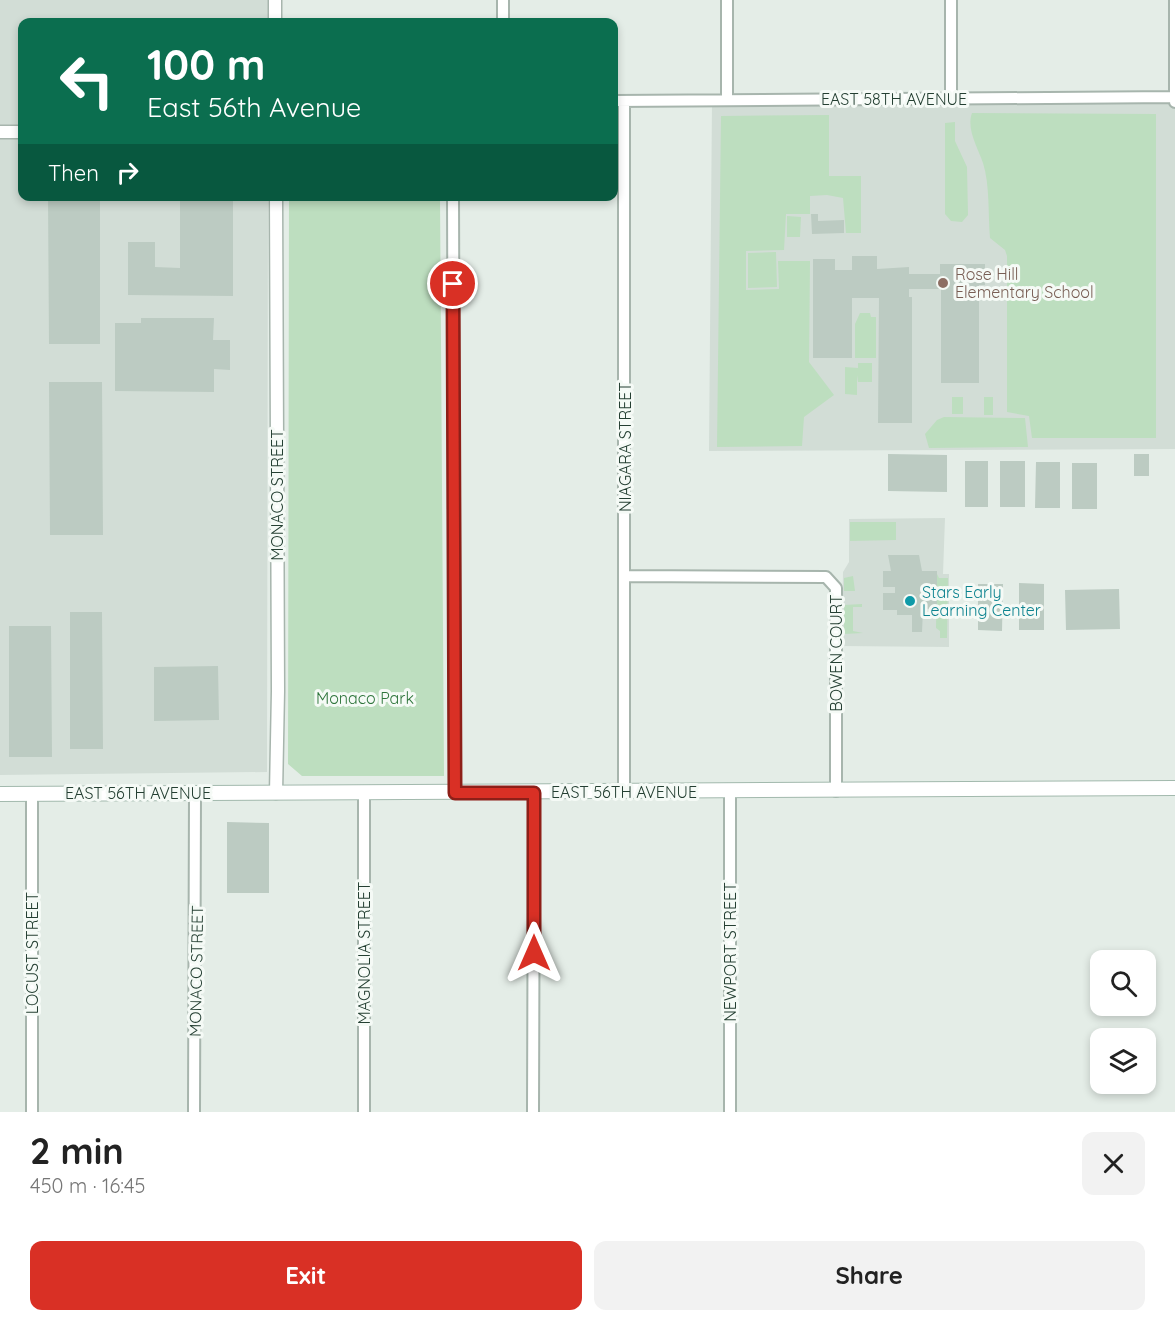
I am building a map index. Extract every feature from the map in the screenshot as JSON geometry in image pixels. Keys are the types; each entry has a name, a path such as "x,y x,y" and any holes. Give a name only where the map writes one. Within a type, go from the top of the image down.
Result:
{"main road":[{"name":"EAST 56TH AVENUE","path":"0,794 1175,788"}],"street":[{"path":"275,0 275,18"},
{"path":"503,0 503,18"},
{"path":"727,0 727,100"},
{"path":"951,0 951,99"},
{"path":"1174,0 1175,102"},
{"name":"EAST 58TH AVENUE","path":"619,101 1175,97"},
{"name":"NIAGARA STREET","path":"619,101 625,576 624,792"},
{"path":"0,132 18,132"},
{"name":"MONACO STREET","path":"276,201 278,691 276,793"},
{"path":"453,201 455,793"},
{"name":"BOWEN COURT","path":"625,576 826,577 832,581 836,588 836,790"},
{"name":"NEWPORT STREET","path":"730,791 730,1112"},
{"name":"LOCUST STREET","path":"32,793 32,1112"},
{"name":"MONACO STREET","path":"194,1112 195,793"},
{"name":"MAGNOLIA STREET","path":"364,793 364,1112"},
{"path":"533,1112 534,793"}],"shaded area":[{"path":"0,0 269,0 269,18 18,18 18,201 268,201 267,772 0,775"},
{"name":"Rose Hill Elementary School","path":"1175,97 1175,449 709,451 712,102"},
{"path":"945,518 943,574 949,574 949,647 842,646 843,572 849,562 849,519"}],"green space":[{"path":"972,113 1156,114 1156,438 1032,438 1029,416 1007,412 1007,256 1005,250 990,238 987,181 970,125"},
{"path":"829,115 829,176 861,176 861,233 846,233 843,198 827,195 810,196 810,214 786,214 784,250 746,251 746,290 779,289 778,261 810,261 809,362 834,395 804,417 802,446 717,447 721,116"},
{"path":"955,122 955,141 967,167 968,215 962,222 951,221 945,214 945,123"},
{"name":"Monaco Park","path":"289,201 440,201 444,776 302,776 288,764"},
{"path":"787,216 801,217 800,237 787,237"},
{"path":"776,252 777,287 748,288 748,253"},
{"path":"860,313 870,313 871,317 876,317 876,358 855,358 855,324"},
{"path":"858,363 872,363 872,382 858,382 857,375 857,395 845,394 845,367 858,368"},
{"path":"952,397 963,397 963,414 952,414"},
{"path":"984,397 993,397 993,415 984,415"},
{"path":"944,417 1025,418 1028,447 929,448 925,434 937,420"},
{"path":"850,522 896,522 896,540 850,541"},
{"path":"937,574 939,578 948,578 947,638 940,638 940,631 936,628"},
{"path":"853,576 855,591 844,591 844,578"},
{"path":"862,604 862,607 853,607 853,631 863,633 844,634 844,605"}],"building":[{"path":"48,201 100,201 100,344 49,344"},
{"path":"180,201 233,201 233,296 128,295 128,242 155,242 155,267 180,268"},
{"path":"811,214 818,214 818,221 844,220 844,233 812,234"},
{"path":"852,256 877,256 877,269 909,267 909,274 940,274 940,264 985,264 985,285 979,285 979,383 941,383 941,289 909,289 909,297 912,297 912,423 878,423 879,298 852,298 852,358 813,358 813,259 835,259 835,270 852,270"},
{"path":"141,318 214,318 213,340 230,340 230,370 214,369 214,392 115,391 115,323 141,323"},
{"path":"49,382 102,382 103,535 50,535"},
{"path":"888,454 947,455 947,492 888,491"},
{"path":"1134,454 1149,454 1149,476 1134,476"},
{"path":"965,461 988,461 988,507 965,507"},
{"path":"1000,461 1025,461 1025,507 1000,507"},
{"path":"1036,462 1060,462 1060,508 1035,508"},
{"path":"1072,463 1097,463 1097,509 1072,509"},
{"name":"Stars Early Learning Center","path":"888,555 919,555 922,571 937,571 937,587 924,587 924,593 937,593 937,609 923,609 922,632 912,632 912,615 897,615 897,610 883,610 883,593 895,593 895,587 883,587 883,571 891,571"},
{"path":"1019,583 1044,584 1044,630 1019,630"},
{"path":"978,584 1003,584 1002,631 978,630"},
{"path":"1119,589 1120,629 1066,630 1065,590"},
{"path":"70,612 102,612 103,749 70,749"},
{"path":"9,626 51,626 52,757 9,757"},
{"path":"218,666 219,720 154,721 154,667"},
{"path":"227,822 269,823 269,893 227,893"}],"place":[{"name":"Rose Hill Elementary School","path":"943,283"},
{"name":"Stars Early Learning Center","path":"910,601"}],"route":[{"path":"453,284 455,793 534,793 534,953"}]}
